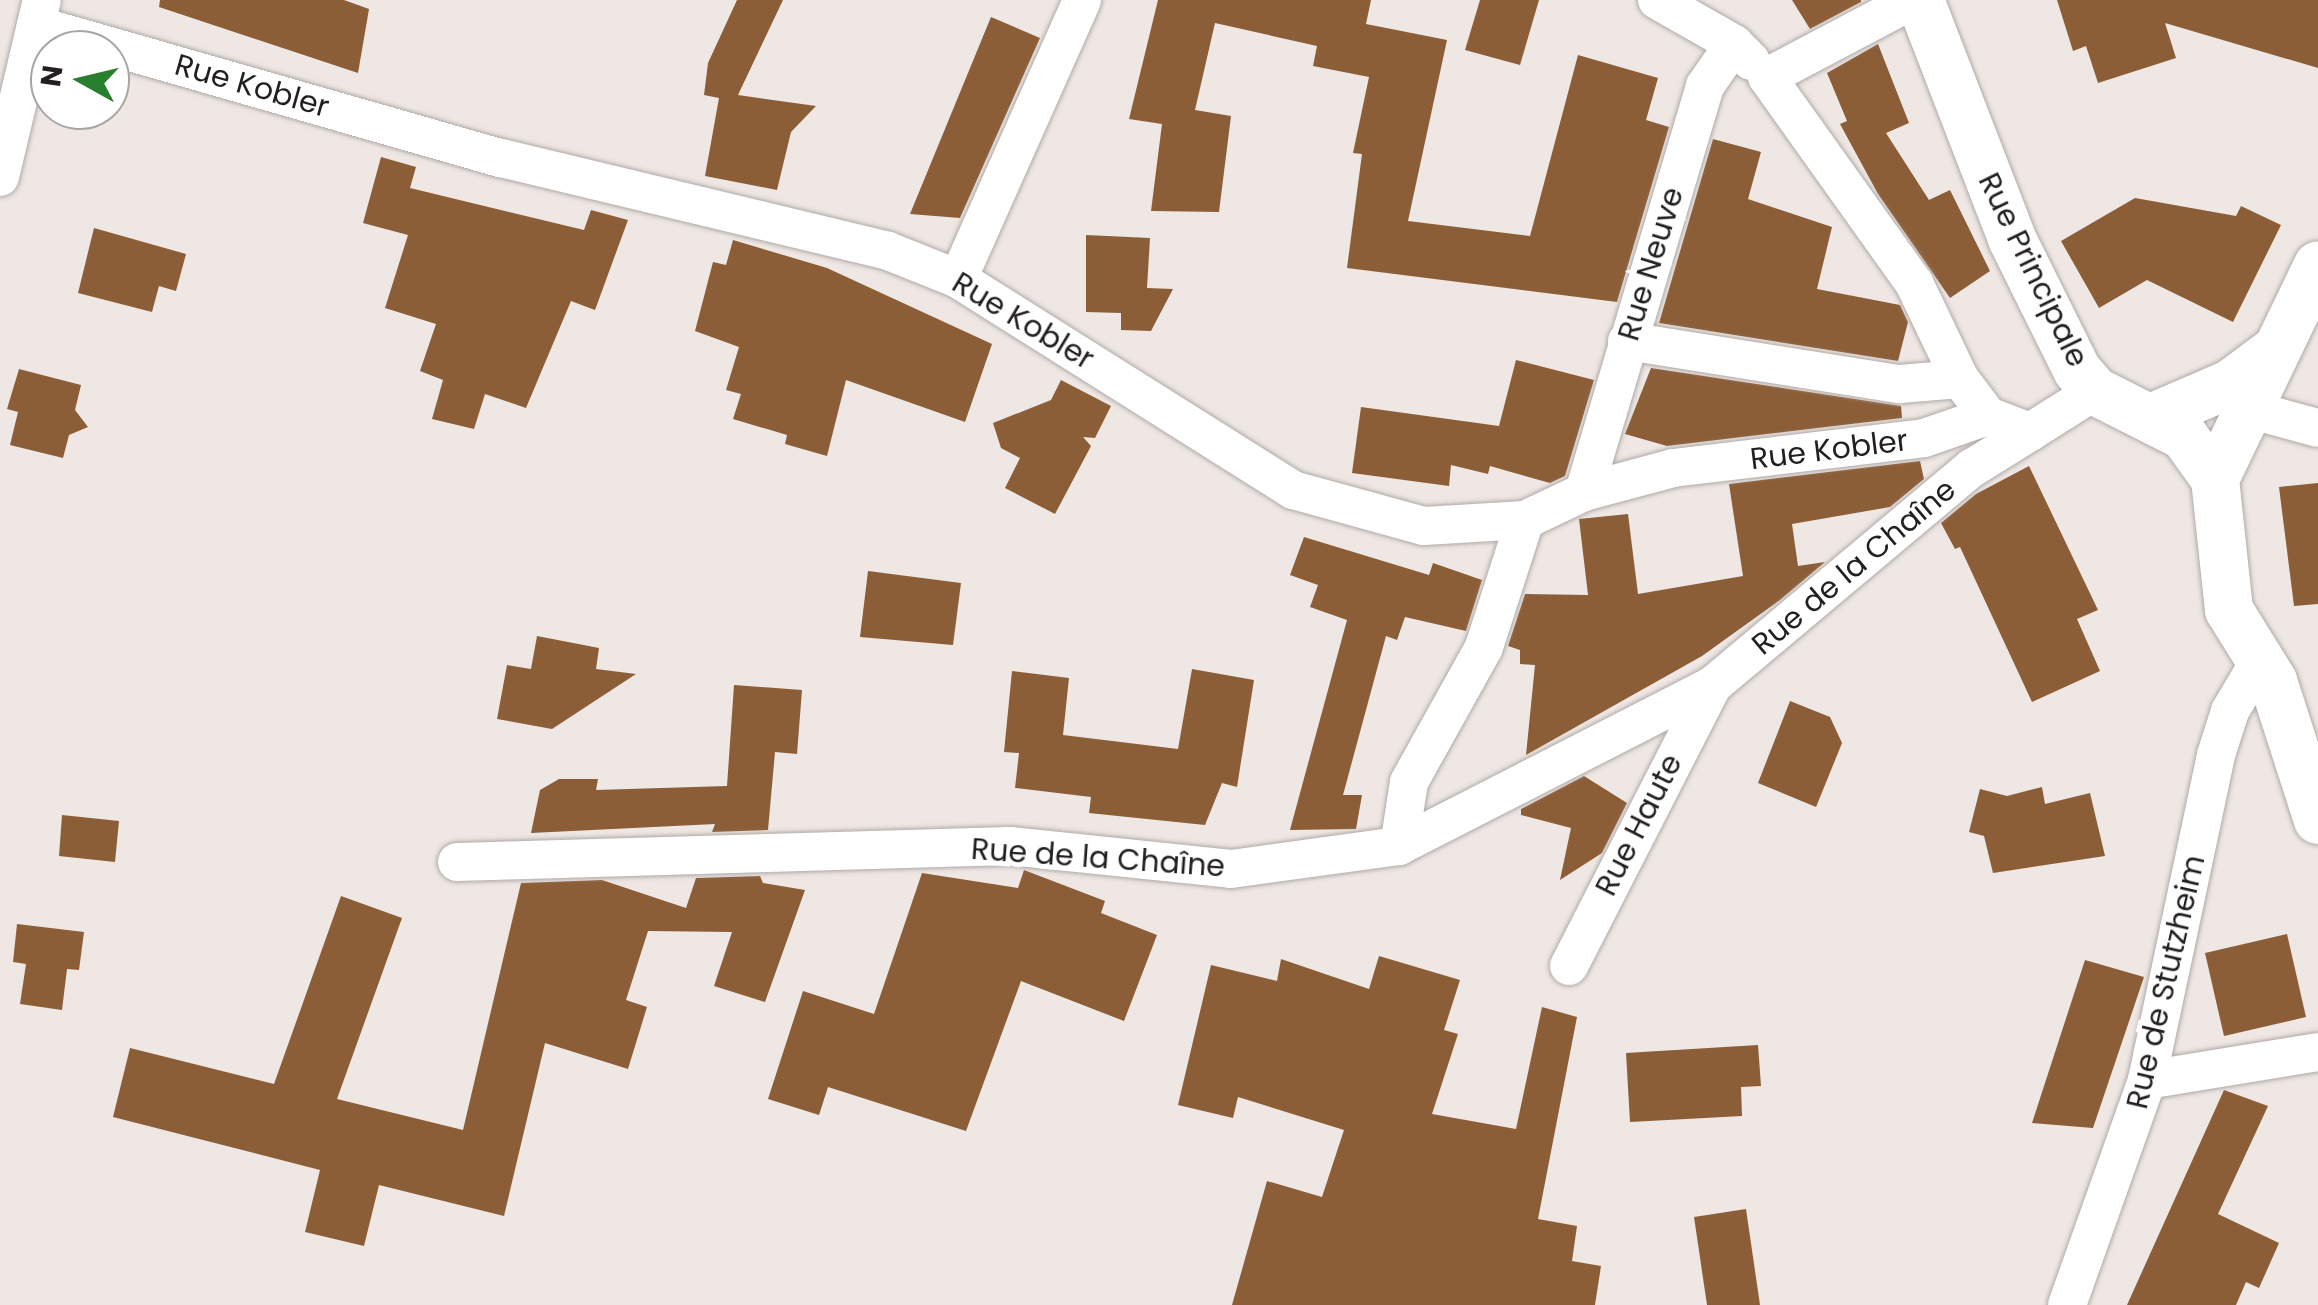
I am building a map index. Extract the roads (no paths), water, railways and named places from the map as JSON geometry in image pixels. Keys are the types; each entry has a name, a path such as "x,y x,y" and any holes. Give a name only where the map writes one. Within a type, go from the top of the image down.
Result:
{"street":[{"path":"958,279 1082,0"},
{"path":"1657,0 1734,44 1767,77 1938,326 1960,379 1988,416 2030,432"},
{"path":"1767,77 1917,0"},
{"name":"Rue Principale","path":"1917,0 2012,239 2060,341 2096,391 2154,416 2184,436 2215,479 2229,610 2261,659 2294,736 2318,820"},
{"path":"0,177 39,12"},
{"name":"Rue Kobler","path":"39,12 501,158 888,251 958,279 1293,490 1424,526 1526,520 1584,492 1673,468 1924,438 1988,416"},
{"name":"Rue Neuve","path":"1584,492 1705,86 1734,44"},
{"path":"2215,479 2252,410 2318,265"},
{"path":"1627,341 1883,382 1960,379"},
{"path":"2154,416 2230,384 2277,348"},
{"name":"Rue de la Chaîne","path":"457,862 1010,846 1230,869 1399,846 1713,685 1972,468 2096,391"},
{"path":"2252,410 2318,428"},
{"path":"1399,846 1409,782 1484,647 1526,520"},
{"name":"Rue de Stutzheim","path":"2067,1305 2147,1080 2216,756 2230,711 2261,659"},
{"name":"Rue Haute","path":"1569,966 1713,685"},
{"path":"2147,1080 2318,1052"}]}
